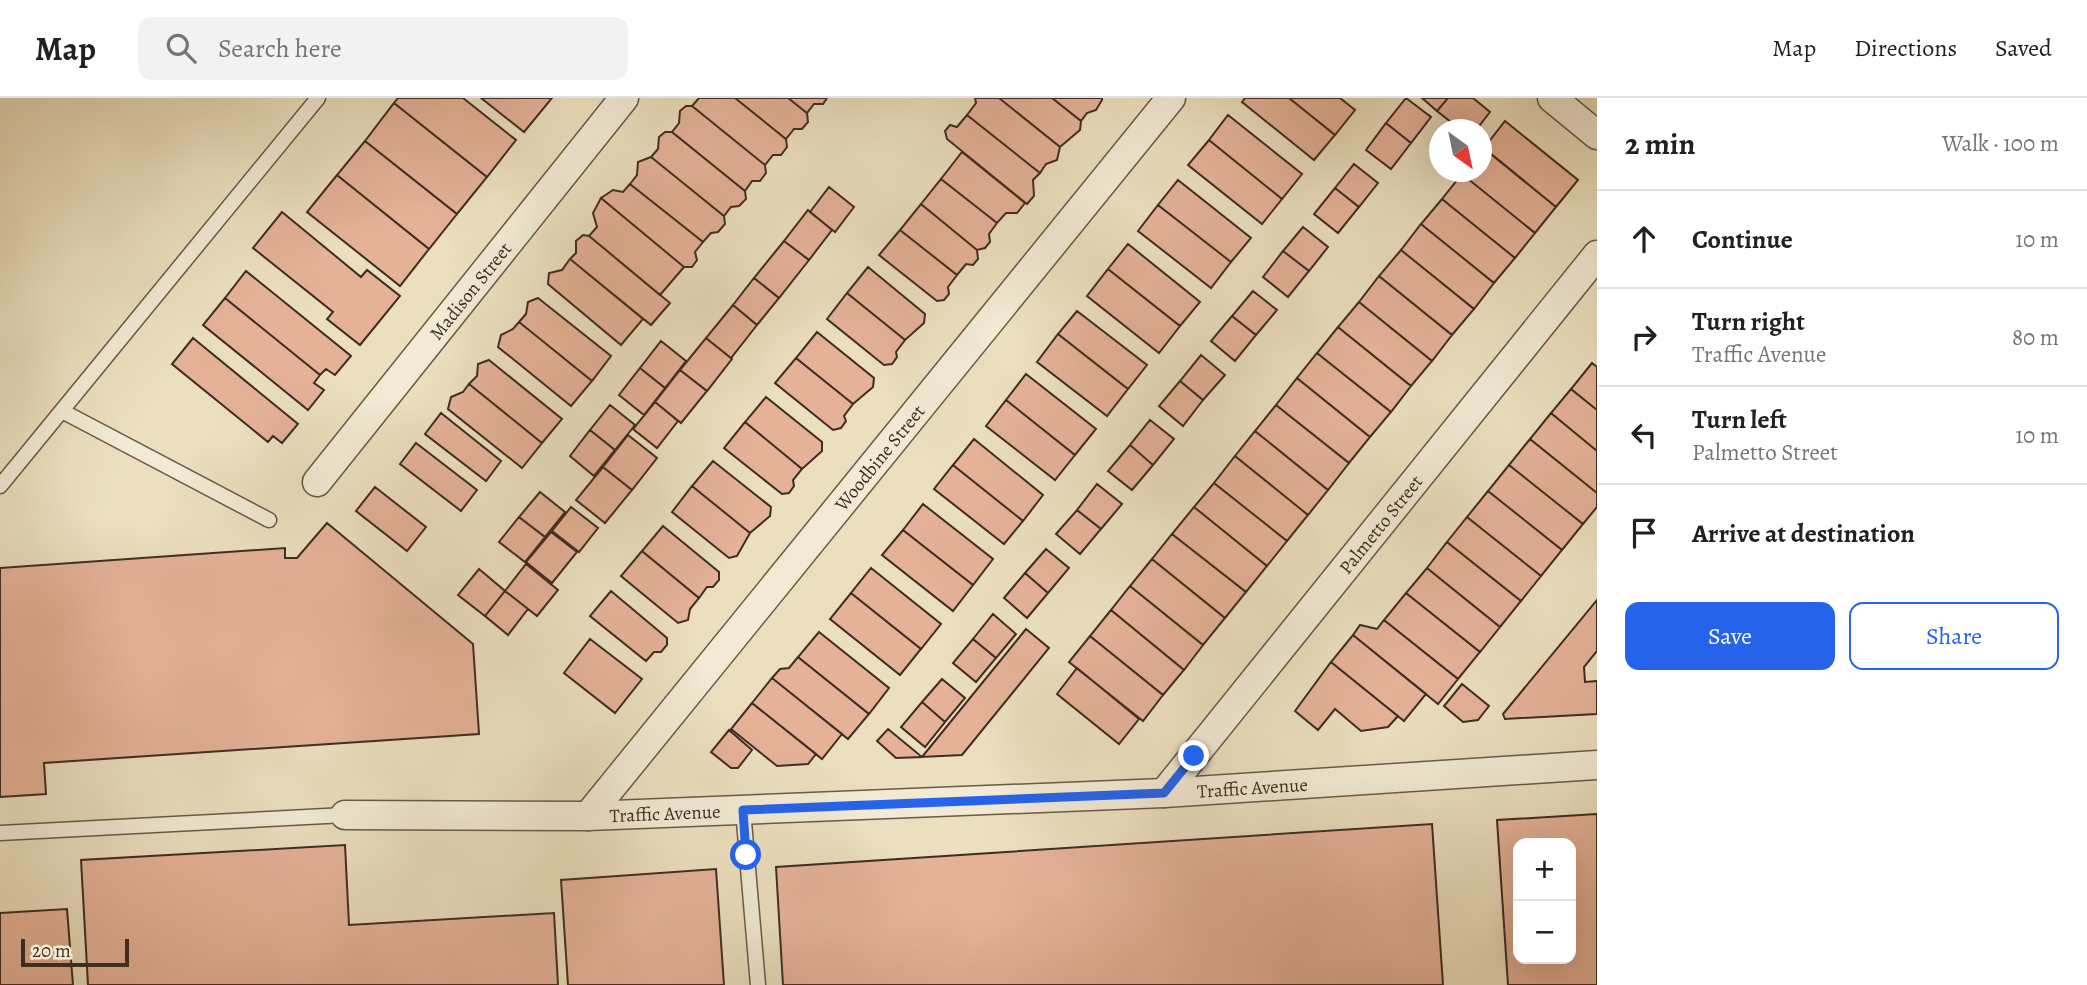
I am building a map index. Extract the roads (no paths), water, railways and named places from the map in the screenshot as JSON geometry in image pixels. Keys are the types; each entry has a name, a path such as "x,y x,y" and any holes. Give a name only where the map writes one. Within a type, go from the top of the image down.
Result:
{"street":[{"name":"Madison Street","path":"317,482 624,98"},
{"name":"Woodbine Street","path":"588,816 1171,98"},
{"path":"1552,98 1597,135"},
{"name":"Palmetto Street","path":"1164,793 1597,255"},
{"name":"Traffic Avenue","path":"345,816 588,816 1164,793 1597,765"}],"lane":[{"path":"0,486 318,98"},
{"path":"62,411 270,520"},
{"path":"743,810 758,985"},
{"name":"Traffic Avenue","path":"0,832 345,816"}]}
